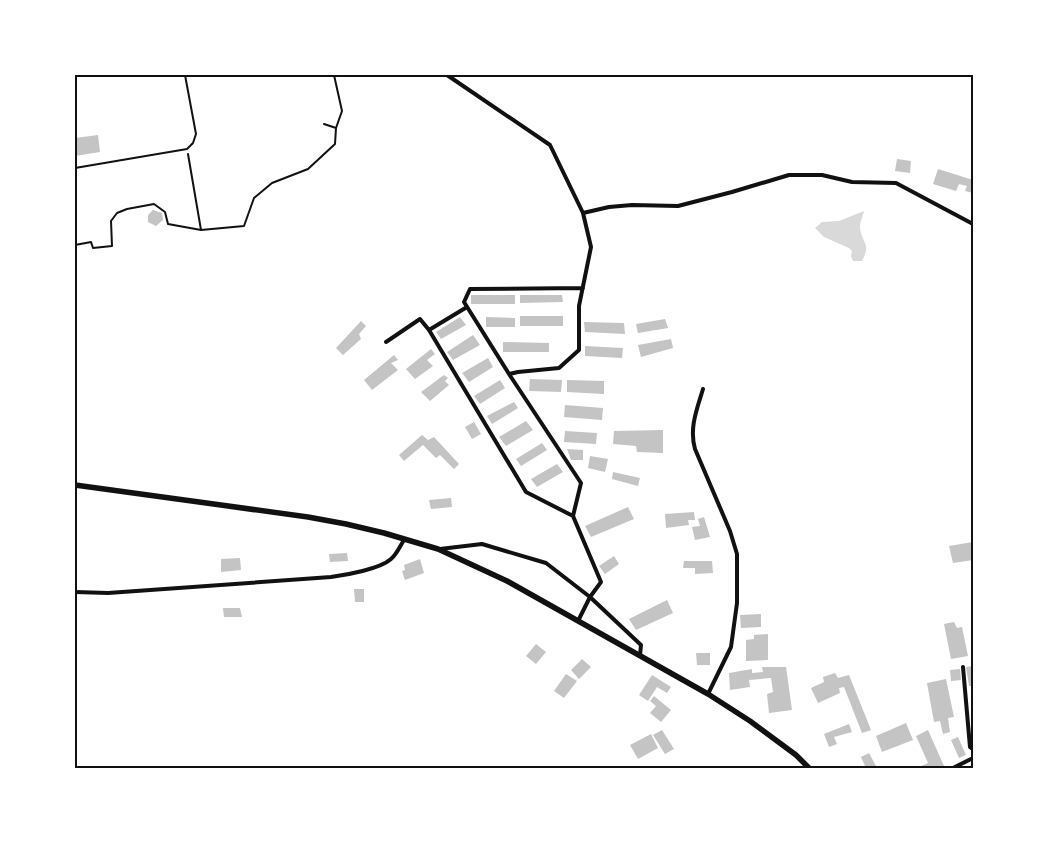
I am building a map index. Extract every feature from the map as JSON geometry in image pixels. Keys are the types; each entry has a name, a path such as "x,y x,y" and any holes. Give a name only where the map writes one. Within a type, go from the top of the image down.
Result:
{"main road":[{"path":"75,485 308,517 346,524 438,549 507,581 708,694 750,721 796,755 810,768"}],"street":[{"path":"446,75 550,145 583,213 592,247 580,306 579,350 559,368 509,374"},
{"path":"583,213 617,206 678,206 789,175 822,175 852,182 896,183 973,224"},
{"path":"578,621 590,597 601,582 573,516 581,483 464,302 470,289 583,288"},
{"path":"429,330 467,307"},
{"path":"386,342 420,319 429,330 526,492 573,516"},
{"path":"703,389 693,424 692,440 730,531 737,554 738,603 731,647 708,694"},
{"path":"75,592 108,593 331,577 359,572 390,561 404,540"},
{"path":"438,549 482,544 546,563 590,597 642,645 640,655"},
{"path":"963,667 970,747 973,749"},
{"path":"953,768 973,758"}],"lane":[{"path":"75,168 187,149 193,143 196,134 185,75"}],"path":[{"path":"75,245 91,242 93,248 112,246 111,221 118,213 127,209 154,204 165,212 168,224 202,230 244,226 254,198 272,183 308,169 335,144 336,128 342,111 334,75"},
{"path":"324,124 336,128"},
{"path":"187,149 202,230"}],"shaded area":[{"path":"864,211 860,227 866,250 862,261 853,261 852,251 849,248 824,237 815,228 822,222 839,221"}],"building":[{"path":"98,135 100,152 75,156 75,138"},
{"path":"897,159 911,161 910,173 895,171"},
{"path":"938,169 973,180 973,193 965,191 967,186 959,184 956,191 933,184"},
{"path":"153,210 162,213 163,220 156,226 148,222 148,215"},
{"path":"471,295 515,295 515,304 471,304"},
{"path":"520,295 562,295 563,302 520,303"},
{"path":"520,316 563,316 563,326 520,326"},
{"path":"460,317 466,325 441,339 436,332"},
{"path":"486,317 515,318 515,327 486,327"},
{"path":"665,319 668,328 638,333 636,324"},
{"path":"361,321 366,326 359,334 361,339 343,355 336,348"},
{"path":"584,322 624,323 625,334 585,332"},
{"path":"473,335 480,345 453,360 447,352"},
{"path":"671,339 673,348 641,357 638,345"},
{"path":"503,342 549,343 549,352 503,352"},
{"path":"585,346 623,348 622,358 585,356"},
{"path":"431,349 435,354 427,360 433,366 415,379 406,369"},
{"path":"394,355 398,360 391,363 398,370 372,390 364,380"},
{"path":"488,358 493,367 469,382 462,373"},
{"path":"444,375 448,378 445,381 449,385 430,401 421,392"},
{"path":"530,379 562,380 561,392 529,391"},
{"path":"500,380 505,388 480,404 474,396"},
{"path":"567,380 604,381 604,394 567,392"},
{"path":"514,402 518,408 492,424 487,416"},
{"path":"565,405 603,408 602,420 564,417"},
{"path":"526,421 533,430 506,446 499,437"},
{"path":"474,422 481,434 472,439 465,427"},
{"path":"663,430 663,453 637,452 636,446 613,444 614,431"},
{"path":"565,431 597,433 596,444 564,442"},
{"path":"422,435 428,440 434,437 459,464 454,469 440,455 436,458 423,445 404,461 399,455"},
{"path":"542,443 547,450 521,466 516,459"},
{"path":"567,449 583,450 583,460 571,460"},
{"path":"590,456 608,459 605,472 588,468"},
{"path":"557,464 563,472 537,487 531,479"},
{"path":"613,472 640,478 638,486 612,479"},
{"path":"451,498 452,507 431,509 429,500"},
{"path":"628,507 634,519 591,537 585,526"},
{"path":"694,512 695,520 688,520 689,525 666,528 665,514"},
{"path":"704,517 710,537 695,540 692,527 700,526 698,519"},
{"path":"973,542 973,560 953,563 949,546"},
{"path":"347,553 348,561 330,562 329,554"},
{"path":"614,556 619,564 605,574 599,566"},
{"path":"240,558 241,570 221,572 221,559"},
{"path":"420,559 424,573 405,580 402,571 405,570 404,565"},
{"path":"684,561 712,561 713,573 695,574 695,568 683,568"},
{"path":"354,589 364,589 364,602 355,602"},
{"path":"667,600 673,613 636,630 629,619"},
{"path":"223,608 240,608 242,617 224,617"},
{"path":"761,614 761,627 741,628 740,615"},
{"path":"954,622 957,628 962,627 968,656 951,659 944,624"},
{"path":"768,634 768,660 746,661 746,640 754,639 754,635"},
{"path":"536,644 546,652 536,664 526,656"},
{"path":"696,653 710,653 710,665 697,665"},
{"path":"582,659 591,667 579,679 571,670"},
{"path":"973,666 973,686 969,686 966,667"},
{"path":"762,667 786,667 792,710 769,713 767,694 773,692 771,678 749,680 750,687 730,690 729,673 752,669 752,673 763,672"},
{"path":"960,669 961,680 951,681 950,670"},
{"path":"835,673 838,678 849,675 871,730 862,733 844,687 839,688 840,693 818,703 811,688 824,682 823,677"},
{"path":"566,674 577,681 564,698 554,691"},
{"path":"652,675 671,687 667,693 657,687 648,701 639,695"},
{"path":"946,679 954,717 948,718 950,732 943,734 940,721 934,722 927,683"},
{"path":"654,696 671,710 661,722 650,713 656,706 650,701"},
{"path":"906,723 913,740 882,752 876,736"},
{"path":"849,724 852,732 834,737 837,744 829,747 824,734"},
{"path":"662,730 674,749 665,754 653,735"},
{"path":"928,730 944,766 941,768 917,768 928,763 916,736"},
{"path":"651,734 658,748 638,759 630,745"},
{"path":"958,737 966,755 959,758 951,740"},
{"path":"869,753 877,768 866,768 861,757"}]}
